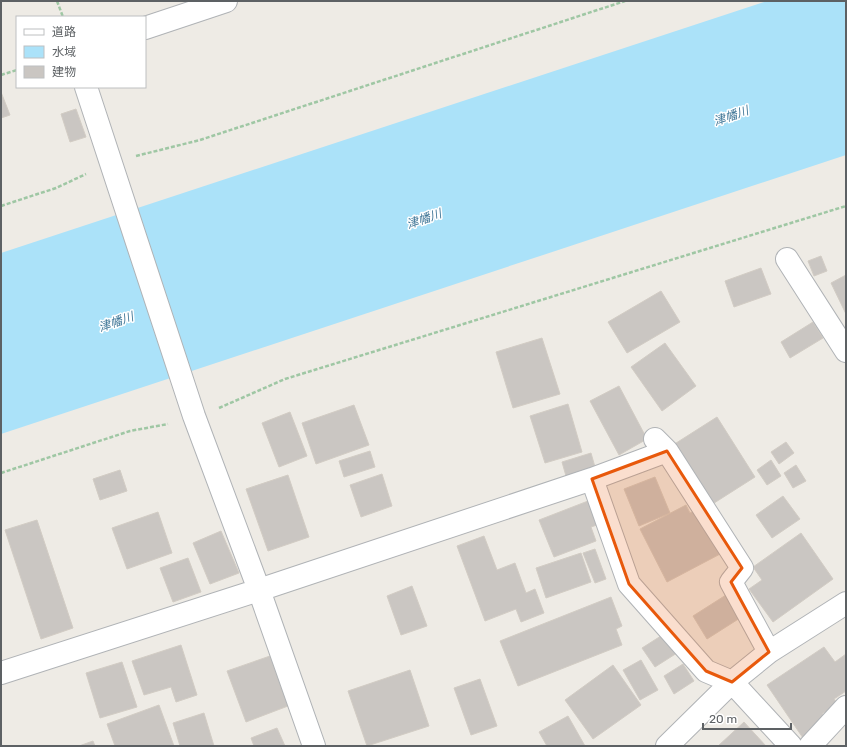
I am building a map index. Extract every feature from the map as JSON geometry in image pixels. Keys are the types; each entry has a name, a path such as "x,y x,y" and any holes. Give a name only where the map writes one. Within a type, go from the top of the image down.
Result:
{"street":[{"path":"146,28 226,1"},
{"path":"86,88 194,417 259,590 314,746"},
{"path":"787,259 846,351"},
{"path":"1,673 259,590 592,479 661,445 742,568 731,582 770,652"},
{"path":"592,479 629,584 706,671 732,682 792,746"},
{"path":"667,746 732,682 770,652 846,603"},
{"path":"810,746 846,707"}],"path":[{"path":"57,1 63,16"},
{"path":"1,206 114,171 200,140 625,1"},
{"path":"1,75 16,70"},
{"path":"1,473 130,430 194,417 285,379 846,206"}],"highlighted area":[{"path":"667,451 742,568 731,582 769,652 732,682 706,671 629,584 592,479"}],"water":[{"name":"津幡川","path":"767,1 846,1 846,155 1,434 1,253"}],"building":[{"path":"1,92 10,115 1,118"},
{"path":"76,109 86,137 70,142 61,114"},
{"path":"821,256 827,271 814,276 808,261"},
{"path":"761,268 771,294 734,307 725,281"},
{"path":"846,275 846,314 831,283"},
{"path":"661,291 680,322 627,353 608,322"},
{"path":"813,322 823,338 790,358 781,342"},
{"path":"542,338 560,394 513,408 496,352"},
{"path":"665,343 696,386 662,411 631,367"},
{"path":"619,386 647,439 619,455 590,401"},
{"path":"568,404 582,452 545,463 530,416"},
{"path":"354,405 369,445 316,464 302,423"},
{"path":"290,412 307,456 279,467 262,423"},
{"path":"717,417 755,477 711,505 673,445"},
{"path":"786,442 794,453 779,464 771,452"},
{"path":"370,451 375,467 344,477 339,461"},
{"path":"591,453 595,467 566,476 562,462"},
{"path":"771,460 781,476 767,485 757,470"},
{"path":"796,465 806,481 793,488 784,473"},
{"path":"120,470 127,491 100,500 93,479"},
{"path":"382,474 392,506 361,517 350,485"},
{"path":"288,475 309,537 268,551 246,489"},
{"path":"655,477 670,513 639,526 624,489"},
{"path":"783,496 800,519 772,538 756,515"},
{"path":"588,501 597,525 591,527 596,541 554,557 539,520"},
{"path":"686,505 690,513 699,509 722,553 667,582 640,529"},
{"path":"158,512 172,553 127,569 112,528"},
{"path":"37,520 73,628 41,639 5,530"},
{"path":"221,531 239,573 210,584 193,543"},
{"path":"801,533 833,579 773,622 749,589 762,580 753,567"},
{"path":"484,536 497,570 515,563 526,593 535,589 544,613 521,622 516,609 485,621 457,546"},
{"path":"595,549 606,579 595,583 583,553"},
{"path":"581,553 591,582 546,598 536,568"},
{"path":"188,558 201,592 173,602 160,568"},
{"path":"412,586 427,626 401,635 387,596"},
{"path":"726,595 740,618 707,639 693,616"},
{"path":"611,597 622,626 616,629 622,645 518,686 500,641"},
{"path":"664,634 677,653 655,667 642,648"},
{"path":"181,645 197,695 176,702 171,687 144,695 132,661"},
{"path":"824,647 835,662 846,654 846,691 834,699 837,703 822,714 827,721 803,738 767,685"},
{"path":"270,656 288,706 246,722 227,671"},
{"path":"641,660 658,690 640,700 623,670"},
{"path":"122,662 137,707 100,718 86,673"},
{"path":"683,664 694,681 674,694 664,676"},
{"path":"613,665 641,705 593,739 565,700"},
{"path":"410,670 429,726 367,746 348,691"},
{"path":"480,679 497,726 471,735 454,688"},
{"path":"159,705 174,746 115,746 107,724"},
{"path":"204,713 214,746 180,746 173,723"},
{"path":"568,716 585,746 547,746 539,732"},
{"path":"744,722 766,746 718,746"},
{"path":"277,728 285,746 254,746 251,738"},
{"path":"93,741 95,746 79,746"}]}
